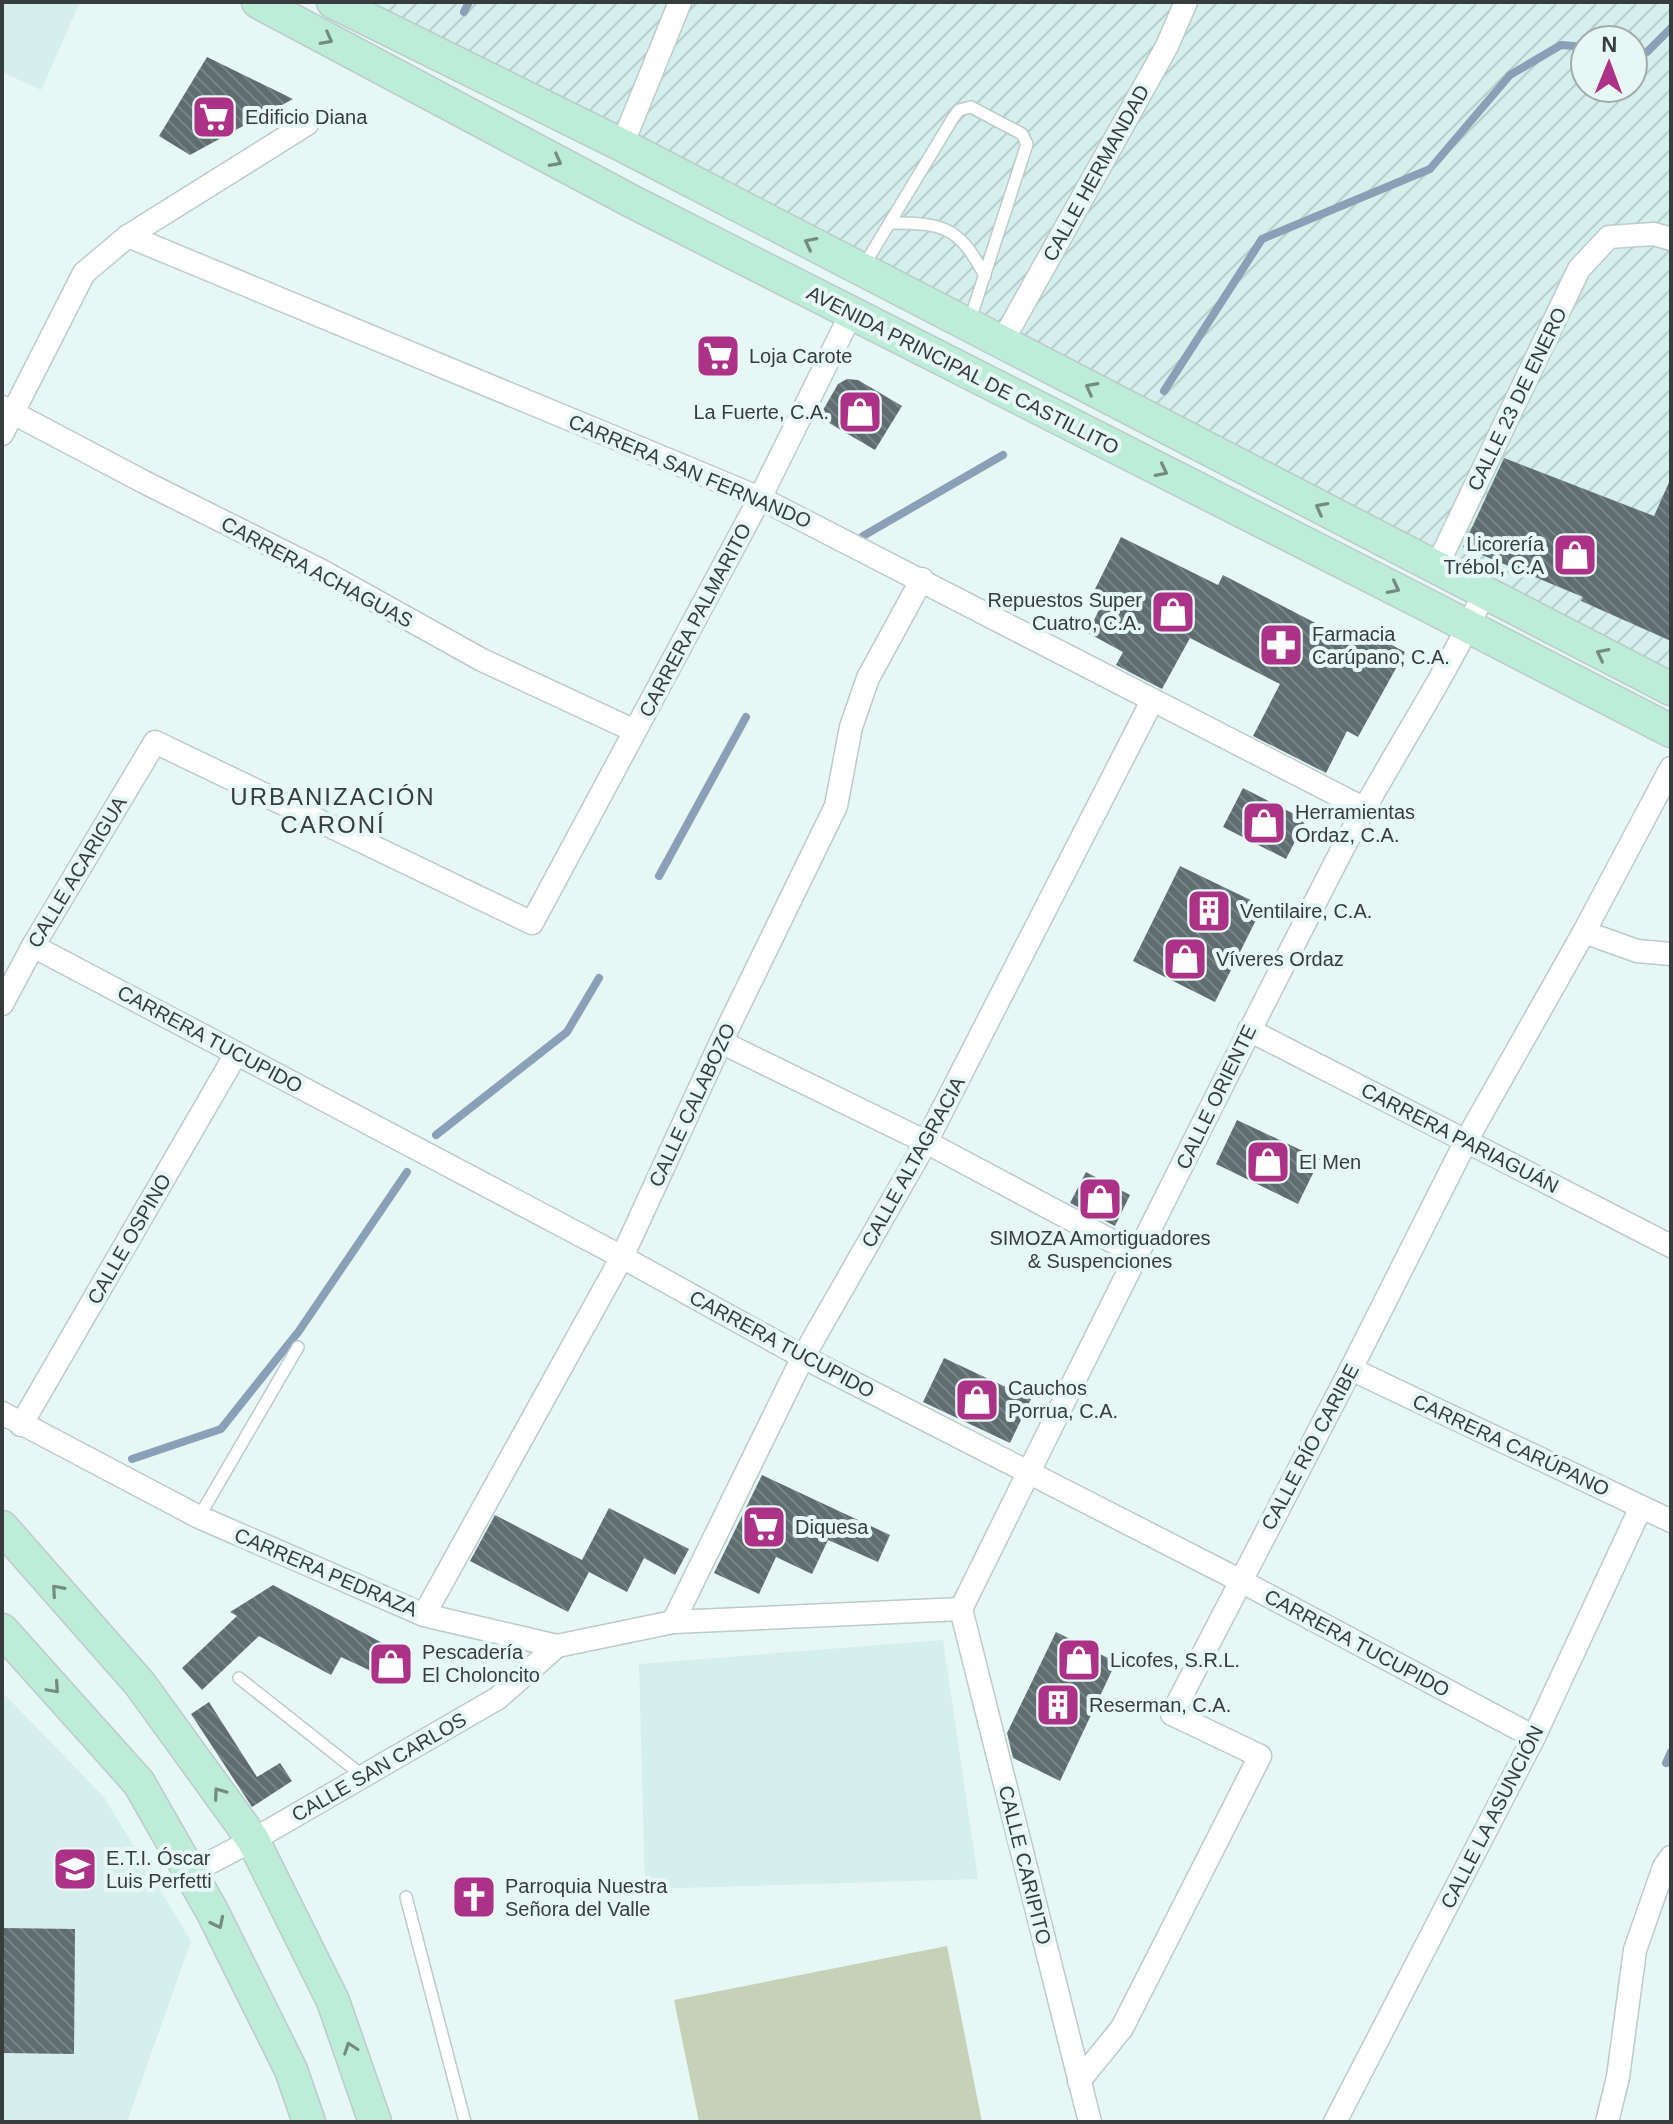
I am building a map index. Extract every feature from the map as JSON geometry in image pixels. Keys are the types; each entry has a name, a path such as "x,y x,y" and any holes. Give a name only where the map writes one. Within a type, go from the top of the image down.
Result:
{"main road":[{"name":"AVENIDA PRINCIPAL DE CASTILLITO","path":"258,2 631,201 1671,731"},
{"name":"AVENIDA PRINCIPAL DE CASTILLITO","path":"333,2 622,145 1671,689"},
{"path":"2,1527 140,1684 253,1840 333,2001 375,2122"},
{"path":"2,1630 139,1783 212,1911 291,2070 309,2122"}],"street":[{"path":"622,145 680,2"},
{"name":"CALLE HERMANDAD","path":"1002,342 1167,46 1186,2"},
{"path":"2,434 8,410 84,273 128,236 307,124"},
{"name":"CALLE 23 DE ENERO","path":"1436,568 1579,269 1609,237 1654,234 1671,239"},
{"name":"CARRERA SAN FERNANDO","path":"128,236 760,498 1363,808"},
{"name":"CARRERA PALMARITO","path":"155,742 532,923 760,498 851,314"},
{"name":"CARRERA ACHAGUAS","path":"8,410 322,571 482,660 635,731"},
{"name":"CALLE CALABOZO","path":"424,1615 622,1257 721,1042 836,806 851,727 868,678 922,579"},
{"name":"CALLE ORIENTE","path":"961,1609 1363,808 1469,627 1484,593"},
{"name":"CALLE ALTAGRACIA","path":"673,1622 803,1357 926,1142 1152,701"},
{"name":"CALLE ACARIGUA","path":"2,1004 33,946 155,742"},
{"name":"CALLE RÍO CARIBE","path":"1079,2081 1122,2028 1260,1756 1172,1714 1466,1141 1584,932 1671,768"},
{"path":"1584,932 1637,951 1671,954"},
{"name":"CARRERA TUCUPIDO","path":"33,946 622,1257 803,1357 1239,1580 1534,1737"},
{"name":"CARRERA PARIAGUÁN","path":"1249,1030 1671,1246"},
{"path":"721,1042 926,1142 1138,1255"},
{"name":"CALLE OSPINO","path":"11,1419 236,1054"},
{"name":"CARRERA CARÚPANO","path":"1351,1369 1671,1521"},
{"name":"CARRERA PEDRAZA","path":"11,1419 199,1517 424,1615 557,1646 673,1622"},
{"name":"CALLE LA ASUNCIÓN","path":"1335,2122 1534,1737 1641,1507"},
{"path":"673,1622 961,1609"},
{"name":"CALLE CARIPITO","path":"961,1609 1090,2122"},
{"name":"CALLE SAN CARLOS","path":"190,1873 253,1840 498,1698 557,1646"},
{"path":"1607,2122 1618,2077 1635,1950 1664,1867 1671,1857"}],"lane":[{"path":"862,269 959,110 971,107 1022,134 1027,144 969,324"},
{"path":"890,223 946,228 969,246 985,276"},
{"path":"199,1517 298,1347"},
{"path":"239,1678 363,1776"},
{"path":"406,1897 465,2122"}],"shaded area":[{"path":"2,2 80,2 41,90 2,72"},
{"path":"329,2 1671,2 1671,695"},
{"path":"943,1640 978,1879 645,1889 639,1664"},
{"name":"E.T.I. Óscar Luis Perfetti","path":"2,1692 104,1797 191,1941 127,2122 2,2122"},
{"path":"947,1946 982,2122 699,2122 674,2000"}],"building":[{"name":"Edificio Diana","path":"207,57 293,99 190,155 159,136"},
{"name":"La Fuerte, C.A.","path":"847,379 858,380 902,406 875,450 819,417 838,384"},
{"path":"1504,458 1654,516 1671,478 1671,641 1581,601 1583,597 1463,547"},
{"path":"1121,537 1218,585 1223,575 1356,644 1363,630 1405,652 1358,737 1347,731 1326,773 1253,736 1280,684 1190,638 1162,689 1116,665 1123,652 1088,633 1105,597 1094,591"},
{"name":"Herramientas Ordaz, C.A.","path":"1243,788 1306,820 1286,859 1223,827"},
{"path":"1180,866 1263,906 1215,1002 1133,961"},
{"name":"El Men","path":"1237,1120 1320,1159 1298,1204 1216,1164"},
{"name":"SIMOZA Amortiguadores & Suspenciones","path":"1086,1172 1130,1195 1115,1226 1070,1203"},
{"name":"Cauchos Porrua, C.A.","path":"944,1358 1031,1399 1010,1443 923,1402"},
{"path":"762,1475 890,1535 878,1562 828,1540 812,1574 776,1557 759,1594 714,1573"},
{"path":"609,1508 689,1549 675,1575 644,1558 627,1592 589,1572 568,1612 470,1561 495,1515 582,1560"},
{"path":"273,1585 409,1657 397,1683 341,1657 331,1675 259,1636 202,1690 182,1668 237,1616 230,1612"},
{"name":"Reserman, C.A.","path":"1056,1632 1116,1662 1060,1781 1013,1758 1007,1733"},
{"path":"209,1702 257,1777 280,1763 292,1781 252,1807 191,1714"},
{"path":"2,1928 75,1929 74,2054 2,2053"}],"waterway":[{"path":"464,12 469,2"},
{"path":"1649,50 1671,28"},
{"path":"1164,391 1262,239 1430,169 1510,75 1561,45 1569,46"},
{"path":"863,536 1003,455"},
{"path":"659,876 746,717"},
{"path":"436,1135 567,1032 599,978"},
{"path":"132,1459 221,1429 299,1331 407,1172"},
{"path":"1666,1763 1671,1752"}],"place":[{"name":"Edificio Diana","path":"214,117"},
{"name":"Loja Carote","path":"718,356"},
{"name":"La Fuerte, C.A.","path":"860,412"},
{"name":"Licorería Trébol, C.A","path":"1575,555"},
{"name":"Repuestos Super Cuatro, C.A.","path":"1173,612"},
{"name":"Farmacia Carúpano, C.A.","path":"1281,645"},
{"name":"Herramientas Ordaz, C.A.","path":"1264,823"},
{"name":"Ventilaire, C.A.","path":"1209,911"},
{"name":"Víveres Ordaz","path":"1185,959"},
{"name":"El Men","path":"1268,1162"},
{"name":"SIMOZA Amortiguadores & Suspenciones","path":"1100,1199"},
{"name":"Cauchos Porrua, C.A.","path":"977,1400"},
{"name":"Diquesa","path":"764,1527"},
{"name":"Licofes, S.R.L.","path":"1079,1660"},
{"name":"Pescadería El Choloncito","path":"391,1664"},
{"name":"Reserman, C.A.","path":"1058,1705"},
{"name":"E.T.I. Óscar Luis Perfetti","path":"75,1869"},
{"name":"Parroquia Nuestra Señora del Valle","path":"474,1897"}],"district":[{"name":"URBANIZACIÓN CARONÍ","path":"333,811"}]}
